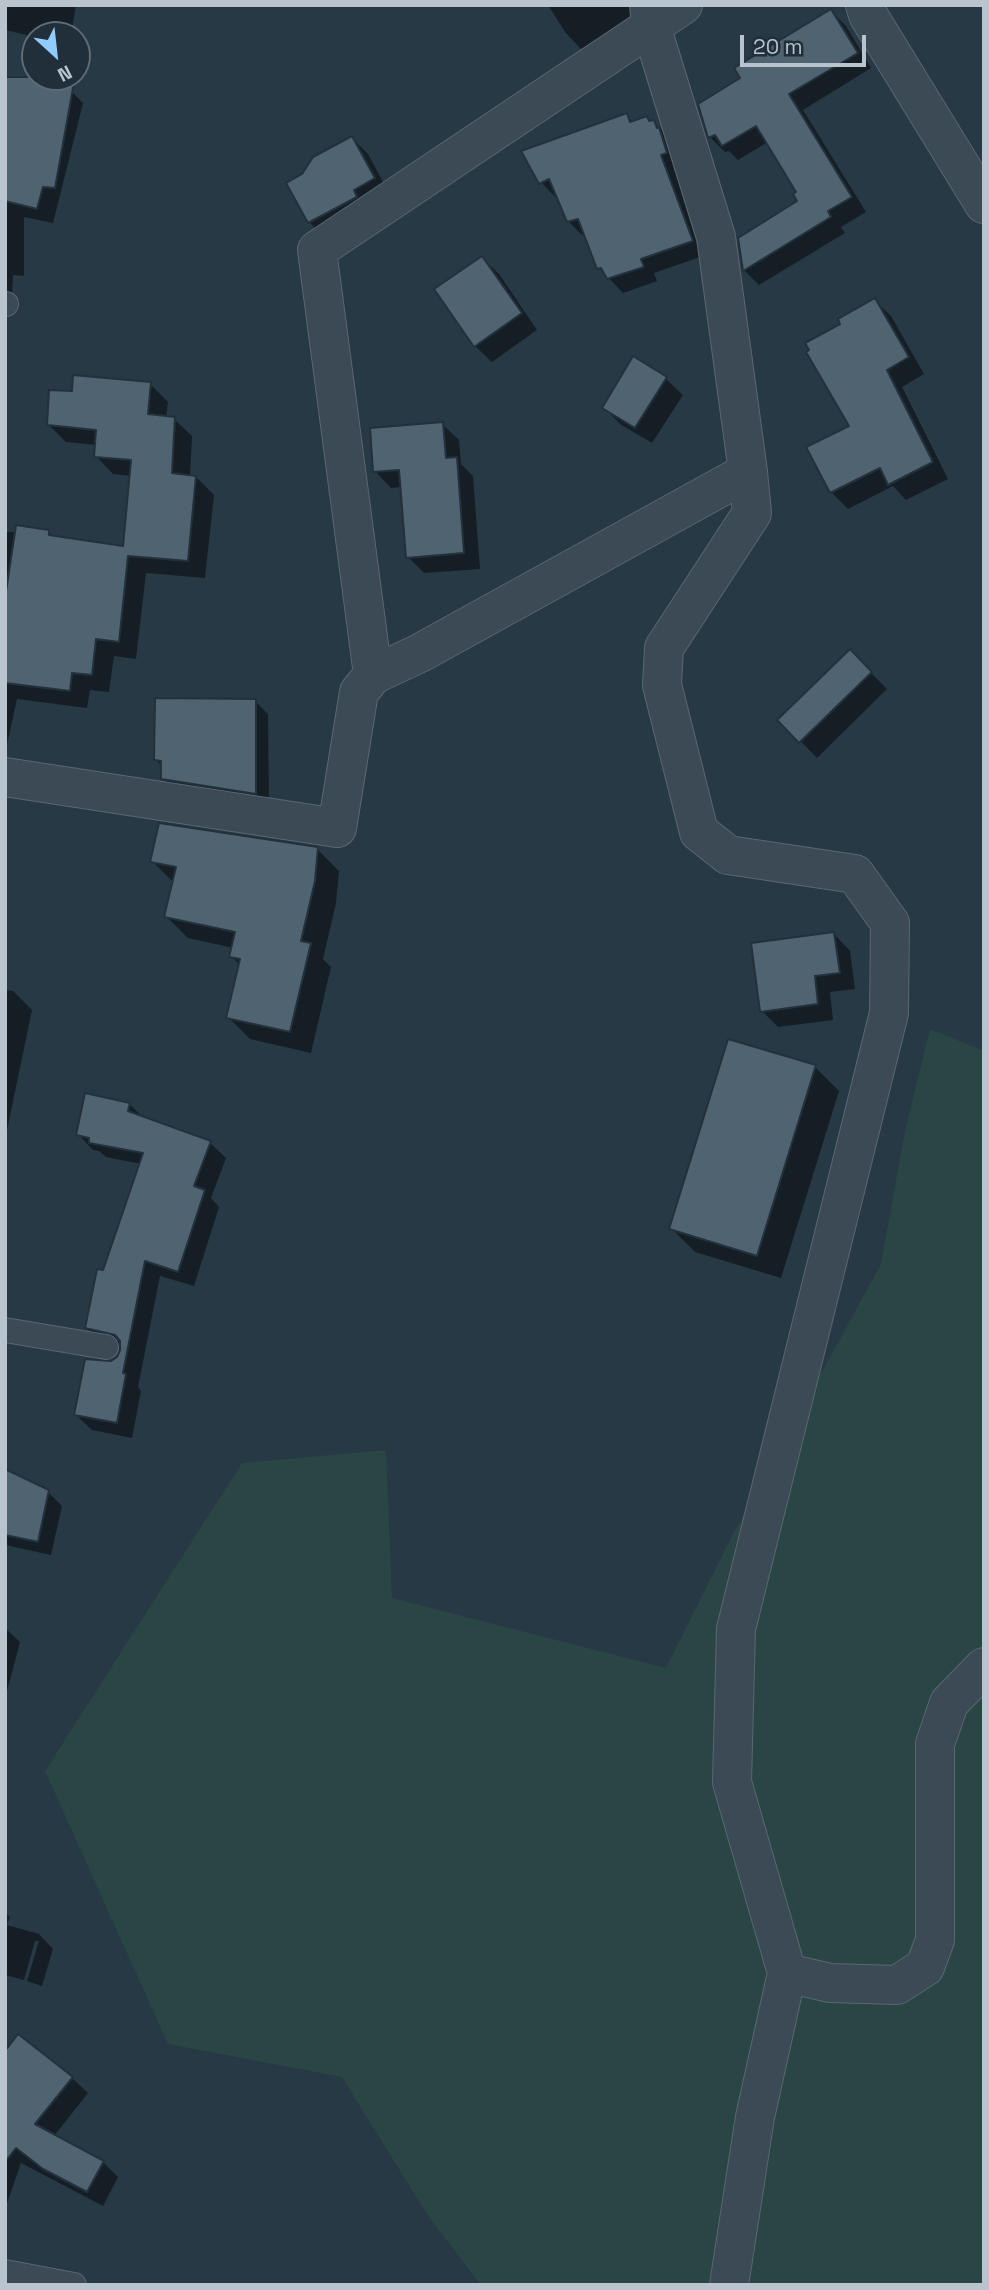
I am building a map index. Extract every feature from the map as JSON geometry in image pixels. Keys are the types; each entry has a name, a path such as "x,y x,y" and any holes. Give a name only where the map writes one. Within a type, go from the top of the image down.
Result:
{"street":[{"path":"373,675 317,250 650,16 683,5"},
{"path":"865,5 868,15 984,204"},
{"path":"650,16 716,237 752,513 664,648 662,685 699,832 727,855 855,874 890,923 888,1013 736,1629 732,1782 786,1973 755,2117 729,2285"},
{"path":"5,777 337,828 359,692 373,675 420,653 748,472"},
{"path":"786,1973 830,1983 897,1985 925,1967 935,1940 935,1744 949,1703 984,1667"}],"lane":[{"path":"5,1330 106,1347"},
{"path":"5,2272 74,2285"}],"green space":[{"path":"930,1029 984,1051 984,2285 481,2285 428,2216 342,2077 168,2044 45,1771 242,1463 386,1450 392,1598 666,1668 732,1536 881,1264 905,1131"}],"building":[{"path":"831,9 858,53 789,94 852,197 828,211 831,217 743,271 738,238 797,201 793,194 796,192 756,126 722,146 715,135 708,138 698,104 740,78 734,68"},
{"path":"5,77 21,77 21,91 72,91 55,188 43,187 37,209 5,201"},
{"path":"627,113 630,122 647,116 649,121 654,120 657,128 659,127 667,153 661,155 693,241 641,259 644,267 607,279 601,268 597,269 578,219 567,222 549,179 539,184 521,151"},
{"path":"352,136 375,178 354,190 357,197 308,223 286,183 302,174 313,157"},
{"path":"482,256 522,313 474,347 434,289"},
{"path":"875,298 909,357 887,370 933,462 888,485 880,468 830,493 806,447 849,426 806,352 809,350 805,343 840,324 838,319"},
{"path":"633,356 667,377 635,428 602,408"},
{"path":"73,375 151,382 148,414 175,417 172,473 196,476 188,561 128,556 119,642 96,639 92,675 72,673 70,691 5,683 5,598 16,525 49,530 49,535 123,546 131,460 94,457 96,430 47,425 49,390 72,391"},
{"path":"443,422 446,458 457,457 464,553 406,558 399,470 373,472 370,428"},
{"path":"850,649 872,672 799,743 777,720"},
{"path":"155,698 256,699 256,794 161,779 161,761 154,760"},
{"path":"159,823 318,847 315,881 301,941 311,943 290,1032 226,1018 240,959 229,957 235,932 164,917 176,867 150,862"},
{"path":"834,932 840,973 815,976 818,1004 760,1012 751,943"},
{"path":"728,1039 816,1065 757,1256 669,1229"},
{"path":"85,1093 130,1103 128,1111 211,1141 194,1186 205,1190 178,1272 145,1261 123,1373 126,1374 117,1423 74,1415 85,1359 111,1361 117,1357 120,1350 120,1341 115,1335 85,1328 97,1269 103,1270 143,1153 89,1143 89,1138 76,1135"},
{"path":"5,1469 49,1490 38,1542 5,1535"},
{"path":"18,2034 73,2077 35,2124 104,2161 87,2192 43,2169 16,2148 5,2162 5,2051"}]}
